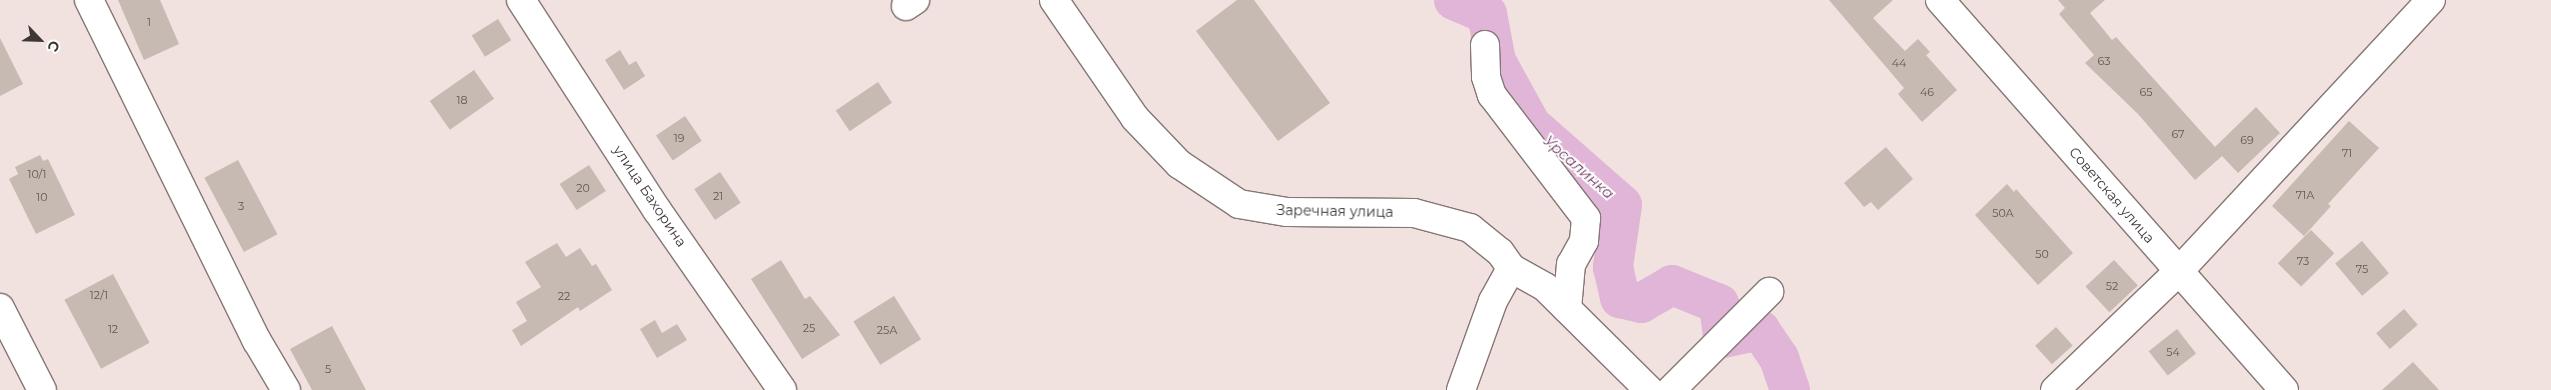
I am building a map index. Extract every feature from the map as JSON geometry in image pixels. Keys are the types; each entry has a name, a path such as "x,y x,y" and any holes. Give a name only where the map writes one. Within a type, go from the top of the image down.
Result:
{"street":[{"path":"88,0 257,341 286,390"},
{"name":"улица Бахорина","path":"522,0 657,210 782,390"},
{"name":"Заречная улица","path":"1054,0 1135,118 1179,164 1239,204 1287,212 1414,213 1470,228 1500,252 1511,268"},
{"name":"Советская улица","path":"1940,0 2284,390"},
{"path":"2055,390 2179,271 2431,0"},
{"path":"1485,44 1486,76 1492,95 1586,218 1584,241 1570,264 1567,309"},
{"path":"1461,390 1493,301 1511,268 1545,287 1644,388"},
{"path":"1671,390 1769,292"},
{"path":"0,308 42,390"}],"building":[{"path":"118,0 160,0 179,44 144,60"},
{"path":"1237,0 1254,0 1330,103 1278,141 1196,31"},
{"path":"1829,0 1893,0 1873,18 1905,51 1918,39 1930,52 1926,55 1957,90 1922,122 1898,94 1904,88"},
{"path":"2058,0 2105,0 2090,13 2112,40 2116,37 2215,147 2256,107 2280,133 2238,173 2222,156 2195,180 2138,114 2085,63 2094,55 2059,14 2065,8"},
{"path":"498,19 511,40 485,57 472,35"},
{"path":"0,38 23,84 0,96"},
{"path":"620,50 629,65 636,61 645,76 624,90 605,60"},
{"path":"474,70 494,99 450,130 430,101"},
{"path":"878,82 892,103 850,131 836,111"},
{"path":"685,116 702,141 673,160 656,136"},
{"path":"2349,121 2379,148 2328,204 2331,206 2304,236 2272,206"},
{"path":"1886,147 1913,179 1878,210 1871,202 1864,207 1844,183"},
{"path":"40,155 43,161 48,159 75,215 36,234 9,179 18,174 15,167"},
{"path":"238,160 277,234 244,252 204,178"},
{"path":"589,165 606,191 577,210 560,184"},
{"path":"720,172 741,203 715,220 694,189"},
{"path":"2007,184 2014,192 2016,189 2073,253 2038,285 1975,215"},
{"path":"2311,230 2334,253 2301,287 2278,263"},
{"path":"2362,241 2389,273 2362,296 2335,263"},
{"path":"557,243 566,257 580,248 592,266 596,264 612,290 580,311 578,307 521,346 512,330 527,321 516,302 541,287 525,262"},
{"path":"781,260 805,299 810,296 840,335 802,359 751,279"},
{"path":"2114,260 2138,286 2109,312 2085,287"},
{"path":"113,274 150,343 101,369 64,300"},
{"path":"894,296 921,339 880,365 853,321"},
{"path":"2404,309 2418,325 2390,349 2376,333"},
{"path":"655,320 662,333 677,324 687,340 657,358 640,329"},
{"path":"332,326 366,390 312,390 290,349"},
{"path":"2056,327 2073,346 2052,364 2035,346"},
{"path":"2177,329 2196,353 2168,376 2149,351"},
{"path":"2413,362 2439,390 2382,390"}],"waterway":[{"name":"Урсалинка","path":"1454,0 1487,14 1496,61 1531,125 1622,205 1613,267 1620,298 1641,303 1672,285 1719,304 1723,338 1760,330 1779,358 1790,390"}]}
